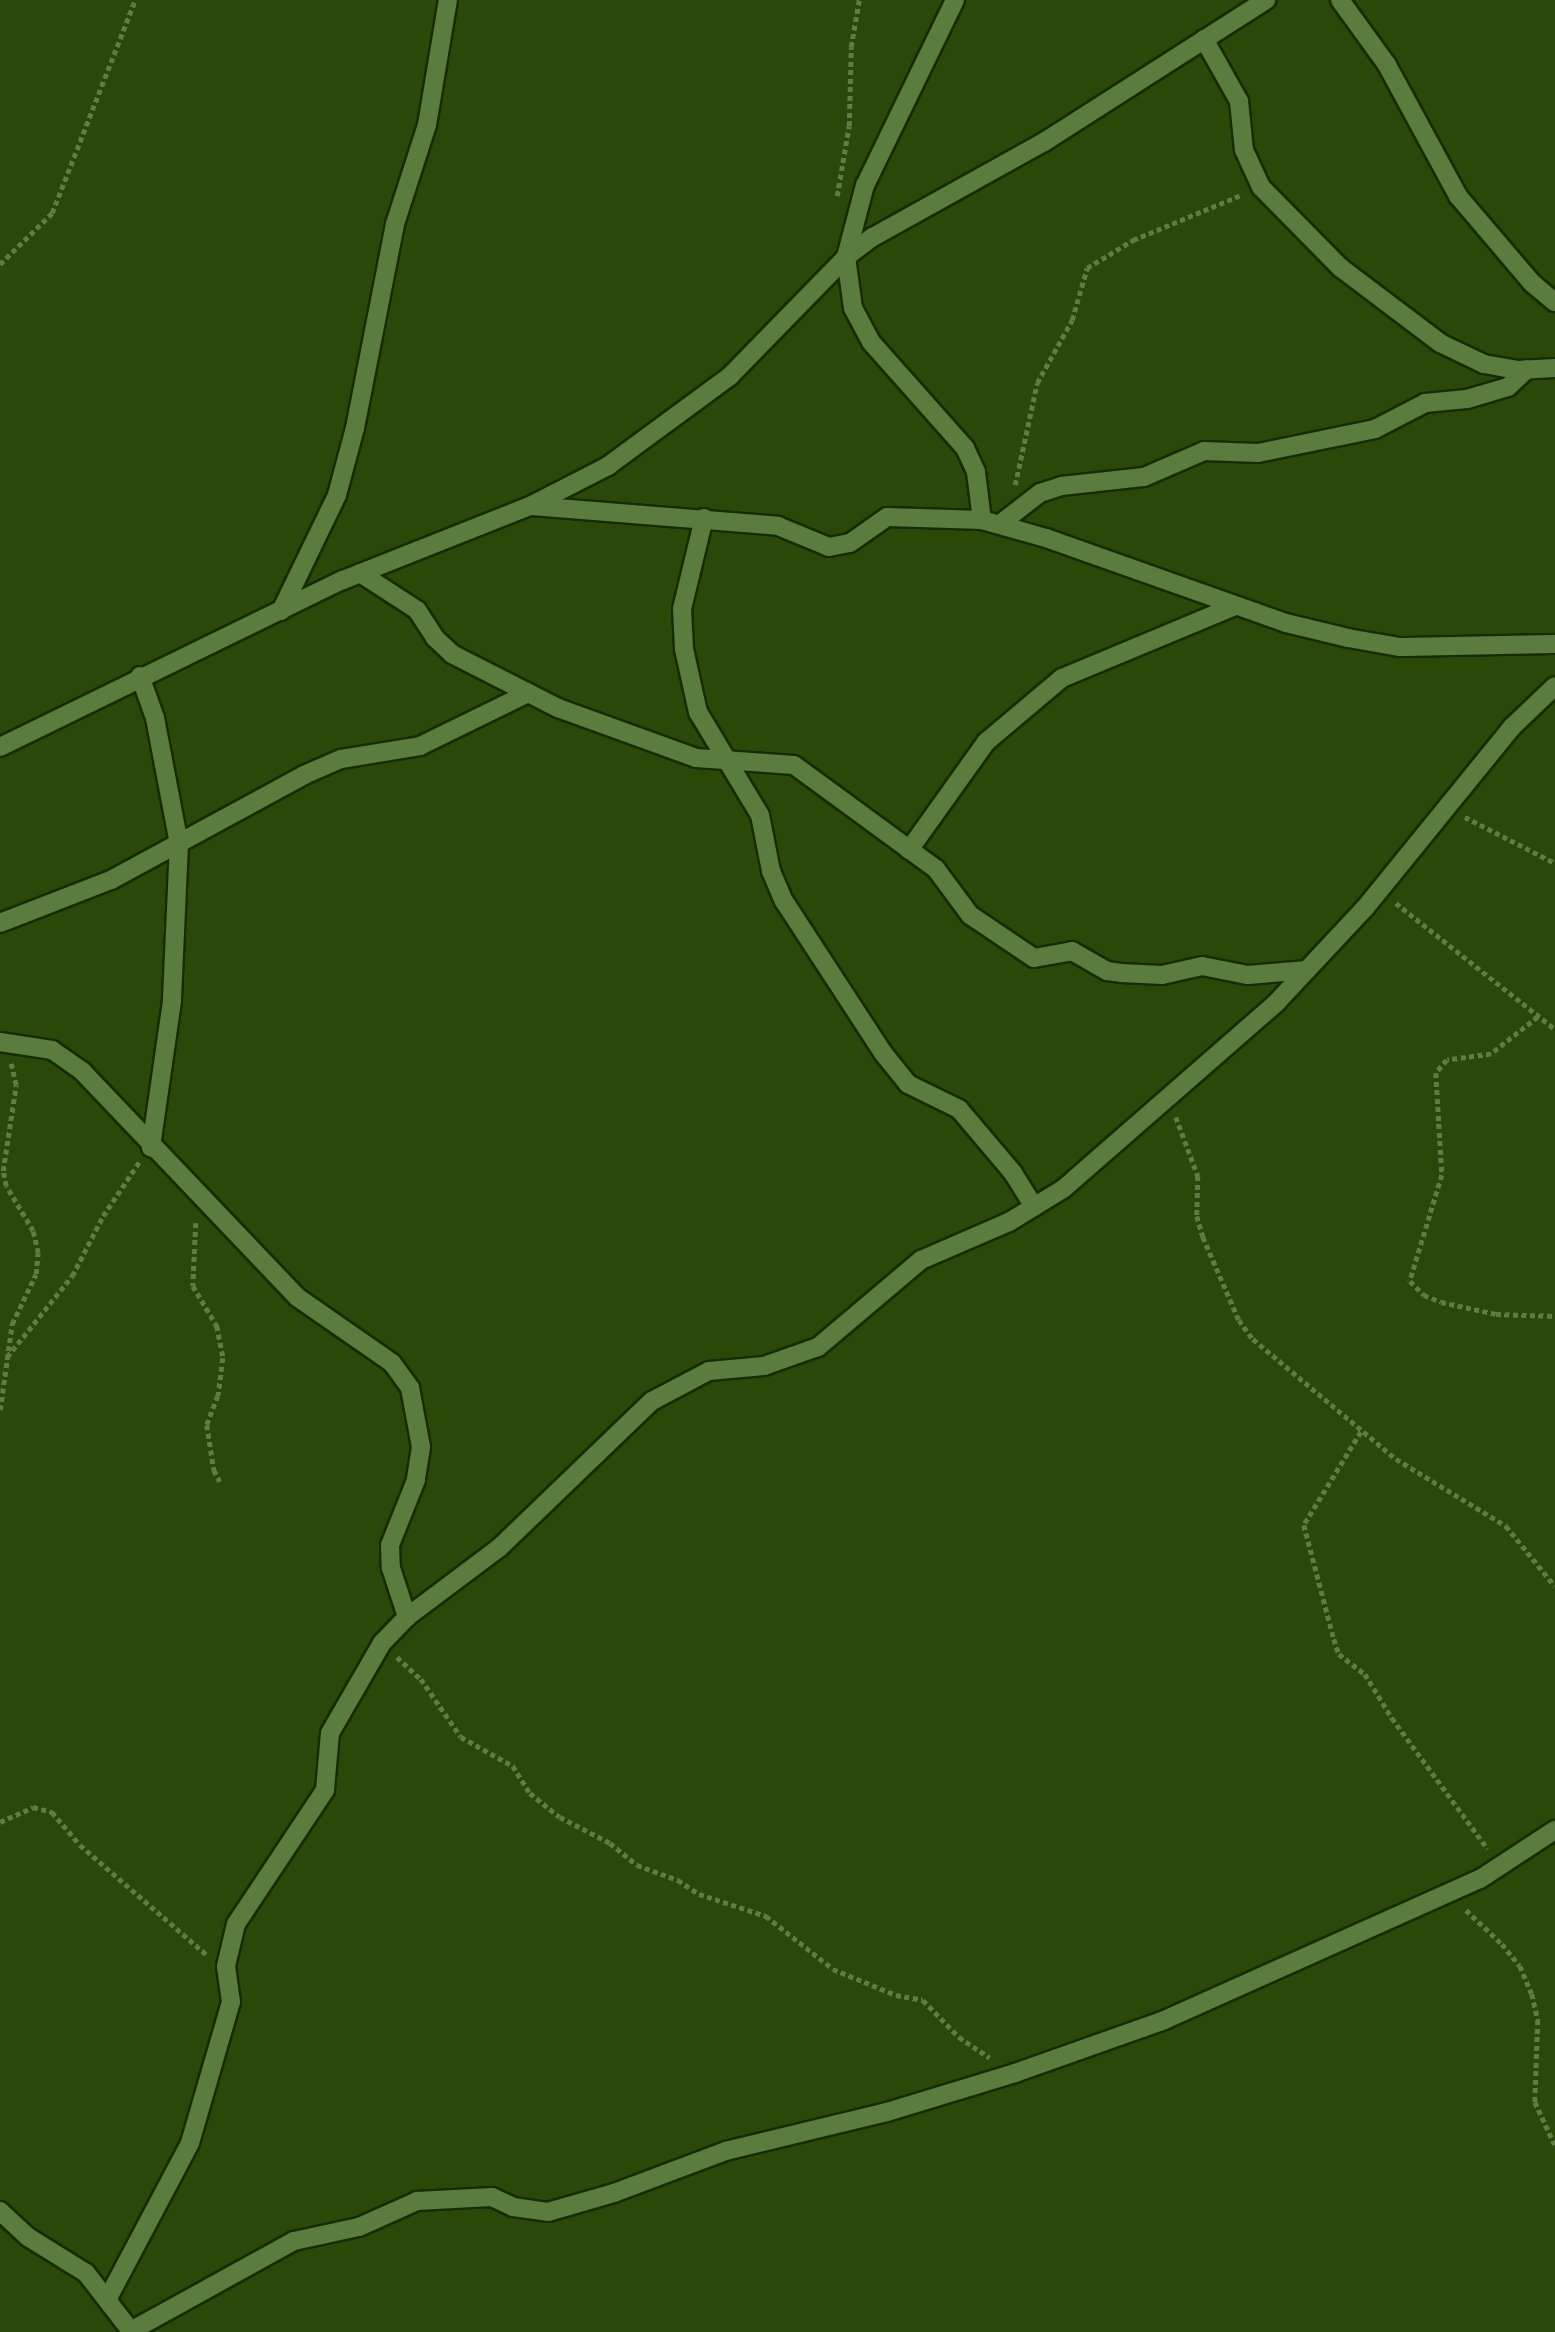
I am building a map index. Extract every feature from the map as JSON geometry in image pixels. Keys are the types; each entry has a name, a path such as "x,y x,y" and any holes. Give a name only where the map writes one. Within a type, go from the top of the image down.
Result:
{"street":[{"path":"281,611 337,495 355,429 395,224 430,113 448,0"},
{"path":"955,0 865,185 846,257 853,308 871,342 965,448 998,519"},
{"path":"0,747 140,676 360,573 530,506 608,466 730,376 846,257 908,216 1044,142 1266,0"},
{"path":"1340,0 1387,65 1458,196 1532,283 1555,302"},
{"path":"1205,39 1239,102 1244,150 1261,187 1341,268 1440,344 1484,364 1527,369 1555,368"},
{"path":"998,519 1040,493 1061,486 1144,477 1189,454 1267,452 1375,429 1425,403 1467,399 1508,387 1527,369"},
{"path":"530,506 778,526 829,547 850,543 887,517 998,519 1286,623 1400,647 1555,644"},
{"path":"704,518 682,609 684,649 698,712 712,742 730,763 760,815 771,871 784,901 883,1054 914,1088 959,1109 1013,1173 1034,1207"},
{"path":"360,573 418,610 435,638 452,654 528,693 635,739 696,758 730,763 794,765 946,880 970,915 1034,958 1072,951 1107,971 1121,973 1175,973 1202,965 1248,975 1307,970"},
{"path":"909,850 986,743 1062,678 1235,606"},
{"path":"140,676 155,718 179,844 172,1001 151,1147"},
{"path":"108,2298 190,2143 231,2002 226,1966 236,1924 325,1790 330,1734 382,1643 407,1617 499,1548 660,1395 709,1371 764,1366 818,1347 921,1260 1034,1207 1063,1189 1169,1099 1307,970 1379,890 1512,727 1555,686"},
{"path":"0,923 111,880 304,775 341,760 420,746 528,693"},
{"path":"0,1043 52,1050 64,1056 297,1297 392,1363 410,1388 421,1447 416,1480 390,1545 391,1568 407,1617"},
{"path":"0,2211 28,2237 86,2273 108,2298 130,2331 294,2241 359,2227 417,2201 492,2197 513,2207 548,2211 614,2193 726,2151 887,2112 1015,2073 1162,2021 1502,1866 1555,1830"}],"path":[{"path":"0,264 51,213 135,0"},
{"path":"853,232 837,198 849,126 851,47 859,0"},
{"path":"998,519 1037,383 1072,320 1087,268 1133,240 1261,187"},
{"path":"1447,808 1555,863"},
{"path":"1379,890 1555,1029"},
{"path":"1538,1017 1491,1054 1447,1060 1436,1073 1442,1175 1410,1281 1424,1295 1441,1302 1496,1314 1555,1316"},
{"path":"0,1043 16,1085 3,1171 6,1186 33,1231 38,1253 36,1274 12,1324 0,1410"},
{"path":"1169,1099 1195,1165 1203,1237 1239,1321 1253,1339 1396,1459 1506,1526 1555,1586"},
{"path":"6,1358 72,1276 103,1216 151,1147"},
{"path":"189,1188 197,1235 190,1267 193,1286 217,1326 223,1358 218,1396 207,1425 214,1470 220,1482"},
{"path":"1361,1432 1304,1525 1339,1654 1365,1674 1467,1825 1502,1866"},
{"path":"382,1643 421,1679 461,1737 513,1766 530,1793 560,1817 610,1843 637,1865 678,1880 699,1894 766,1916 833,1969 896,1995 923,2000 959,2037 1015,2073"},
{"path":"0,1822 33,1807 52,1812 114,1875 226,1966"},
{"path":"1445,1893 1502,1944 1520,1966 1532,1994 1538,2020 1535,2102 1555,2145"}]}
